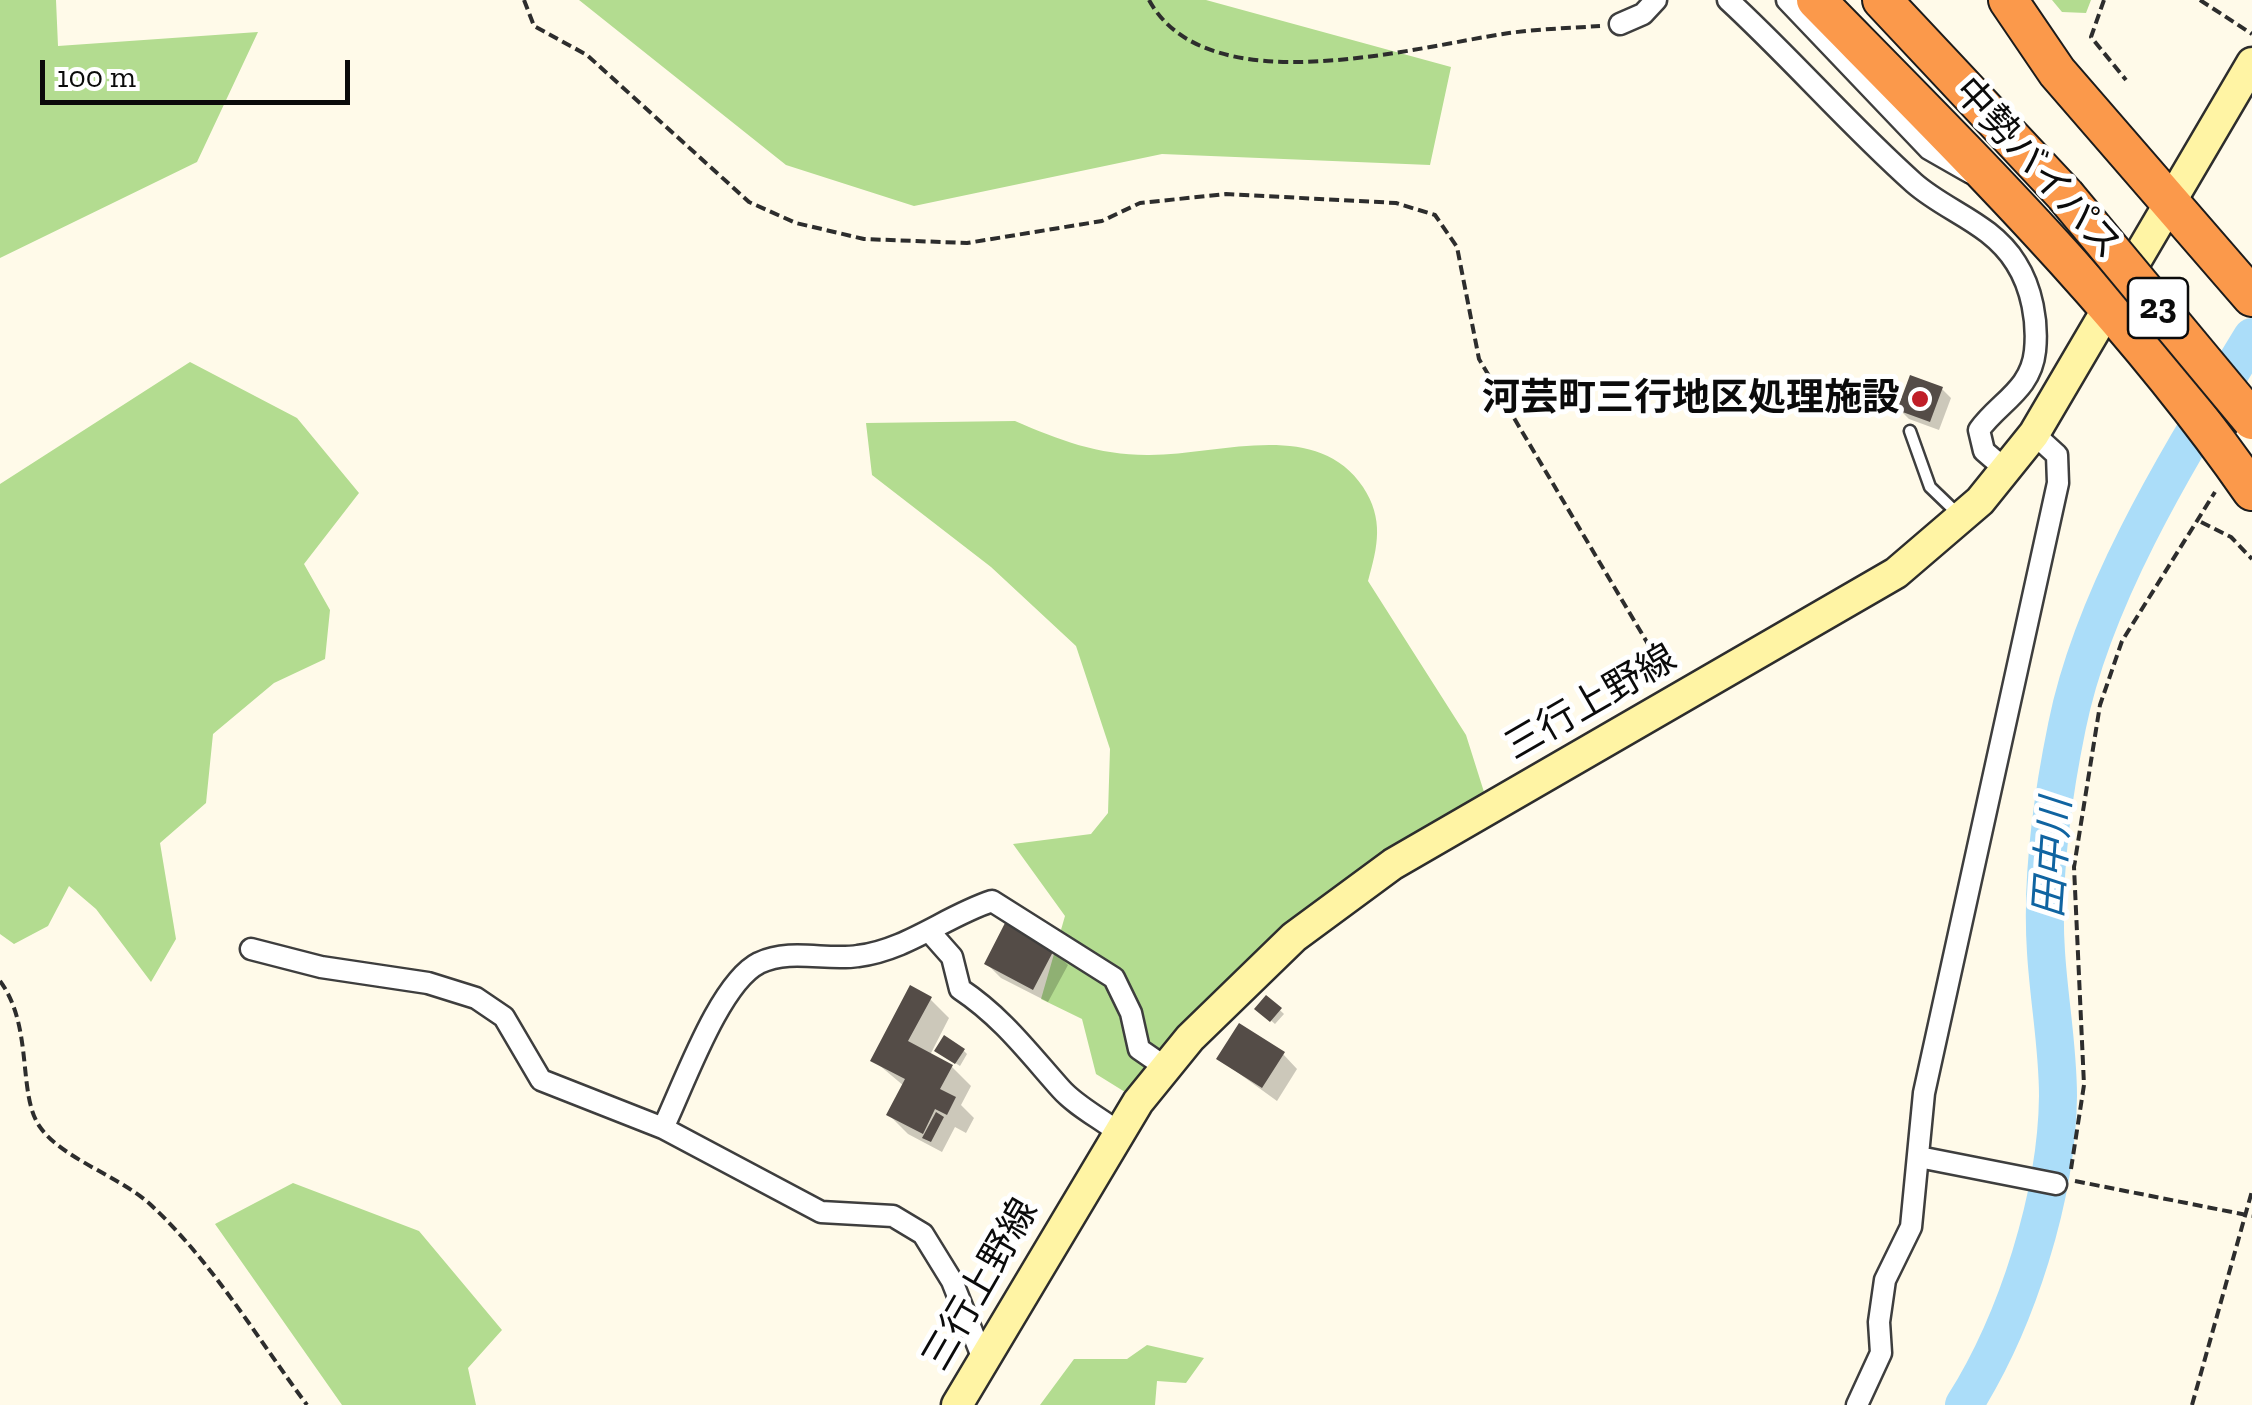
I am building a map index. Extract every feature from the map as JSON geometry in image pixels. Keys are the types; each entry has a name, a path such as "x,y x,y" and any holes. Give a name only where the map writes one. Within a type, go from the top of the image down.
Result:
{"highway":[{"path":"1816,0 1991,182 2108,311 2150,360 2232,473"},
{"path":"2008,0 2057,72 2252,297"},
{"name":"中勢バイパス","path":"1885,5 2065,195 2252,420"}],"main road":[{"name":"三行上野線","path":"957,1405 1118,1132 1165,1067 1281,949 1378,874 1896,572 1962,518 2034,434 2252,63"}],"street":[{"path":"1620,24 1644,14 1656,0"},
{"path":"1728,0 1917,186 1992,234 2017,264 2034,306 2036,350 2031,372 2021,390 1979,430 1984,451 2006,470"},
{"path":"1787,0 1929,149 1991,182"},
{"path":"1857,1405 1881,1353 1880,1306 1885,1280 1911,1226 1924,1093 2058,483 2057,455 2034,434"},
{"path":"663,1128 730,989 758,964 803,954 858,956 930,931 956,913 992,901 1114,978 1131,1013 1139,1048 1165,1067"},
{"path":"930,931 952,957 960,989 989,1008 1024,1042 1064,1092 1118,1132"},
{"path":"252,949 321,968 428,983 476,998 504,1017 541,1080 663,1128 821,1212 893,1216 923,1234 952,1282 984,1359"},
{"path":"1919,1157 2056,1184"}],"lane":[{"path":"1910,431 1930,487 1962,518"}],"path":[{"path":"524,0 534,26 587,55 748,202 796,223 864,239 967,243 1102,220 1140,203 1226,194 1396,203 1435,215 1457,246 1479,360 1680,698"},
{"path":"1150,0 1160,20 1194,44 1237,58 1352,61 1511,33 1620,24"},
{"path":"2104,0 2091,37 2126,80"},
{"path":"2200,0 2252,34"},
{"path":"2232,473 2122,641 2100,706 2074,867 2084,1085 2070,1180 2249,1216"},
{"path":"2199,521 2231,536 2252,560"},
{"path":"0,982 19,1022 37,1124 52,1139 134,1190 173,1227 307,1405"},
{"path":"2192,1405 2249,1216 2252,1190"}],"green space":[{"path":"0,0 56,0 58,46 258,32 197,162 0,258"},
{"path":"579,0 1206,0 1451,67 1430,165 1162,154 914,206 786,165"},
{"path":"2052,0 2091,0 2086,13 2062,12"},
{"path":"190,362 297,418 359,493 304,564 330,610 325,659 274,683 213,734 206,803 160,843 176,939 151,982 96,909 69,886 48,926 14,944 0,934 0,484"},
{"path":"1015,421 1063,440 1112,452 1147,455 1292,446 1319,453 1343,466 1363,487 1374,510 1376,544 1368,581 1466,735 1484,792 1363,868 1278,932 1201,1005 1125,1092 1096,1074 1082,1019 1041,999 1065,916 1013,844 1091,834 1108,813 1110,749 1076,646 991,567 872,475 866,423"},
{"path":"293,1183 419,1231 502,1330 468,1368 476,1405 342,1405 215,1224"},
{"path":"1147,1345 1204,1358 1186,1383 1157,1381 1155,1405 1040,1405 1074,1359 1127,1359"}],"building":[{"name":"河芸町三行地区処理施設","path":"1910,375 1943,387 1930,422 1897,410"},
{"path":"1005,923 1055,948 1033,990 984,964"},
{"path":"910,985 932,997 908,1041 953,1065 940,1089 956,1097 947,1115 935,1109 923,1134 886,1115 905,1079 870,1061"},
{"path":"1266,995 1282,1008 1270,1022 1254,1009"},
{"path":"1239,1023 1285,1052 1262,1088 1216,1059"},
{"path":"944,1035 965,1049 955,1064 934,1051"},
{"path":"936,1112 944,1117 931,1142 922,1138"}],"waterway":[{"name":"田中川","path":"1964,1405 2017,1297 2050,1175 2058,1096 2046,952 2046,867 2057,782 2080,676 2097,625 2143,525 2252,337"}],"place":[{"name":"河芸町三行地区処理施設","path":"1920,399"}]}
